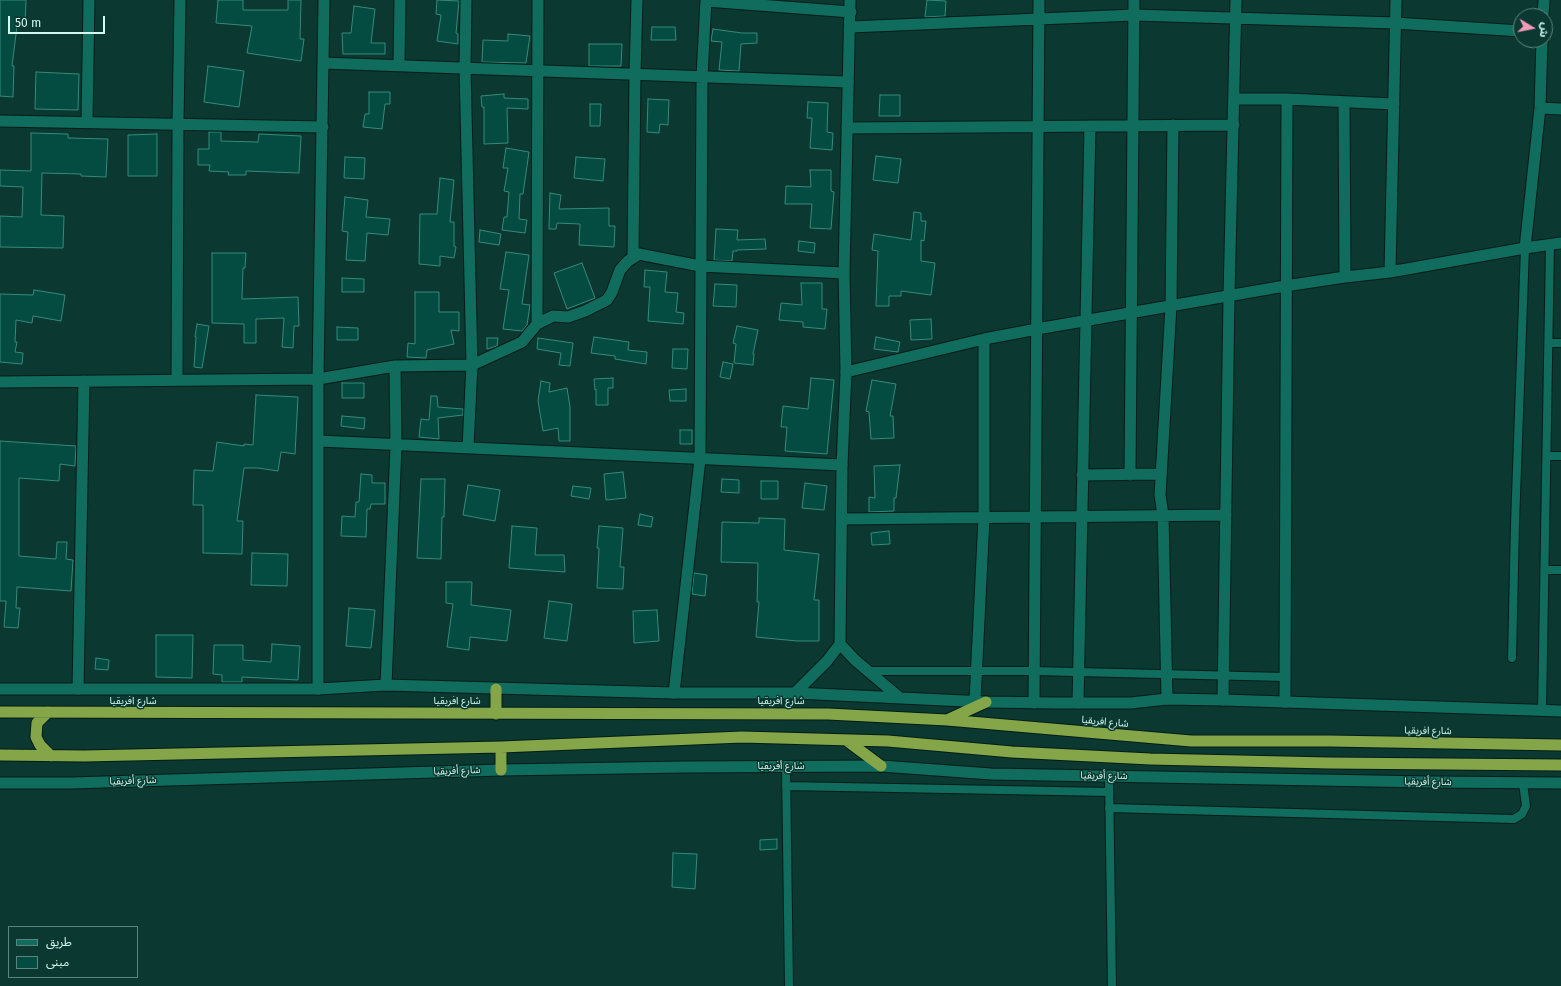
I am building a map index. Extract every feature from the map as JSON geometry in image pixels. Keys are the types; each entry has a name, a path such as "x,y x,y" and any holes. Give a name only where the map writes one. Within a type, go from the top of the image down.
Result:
{"highway":[{"path":"496,688 496,714"},
{"path":"947,720 981,701"},
{"name":"شارع افريقيا","path":"0,712 828,714 947,720 1191,741 1329,741 1561,745"},
{"path":"48,712 37,723 36,737 40,745 52,756"},
{"path":"0,755 52,756 501,746 742,737 888,741 1012,752 1150,759 1329,763 1561,765"},
{"path":"846,740 881,766"},
{"path":"501,746 501,770"}],"street":[{"path":"87,122 89,0"},
{"path":"177,380 180,0"},
{"path":"318,689 318,379 324,0"},
{"path":"399,65 400,0"},
{"path":"466,0 465,68 472,365 468,448"},
{"path":"537,324 538,0"},
{"path":"634,256 637,0"},
{"path":"795,693 827,661 840,644 842,465 846,372 844,273 851,12 850,0"},
{"path":"1034,703 1039,0"},
{"path":"1130,475 1134,0"},
{"path":"1223,700 1229,296 1236,0"},
{"path":"1390,272 1396,0"},
{"path":"674,693 700,459 702,76 706,1 851,12"},
{"path":"850,27 1134,14 1395,23 1513,30"},
{"path":"1525,248 1540,108 1542,48"},
{"path":"323,63 848,82"},
{"path":"1234,100 1287,99 1394,104"},
{"path":"1285,702 1285,286 1287,99"},
{"path":"1344,102 1345,277"},
{"path":"1540,108 1561,109"},
{"path":"0,121 323,127"},
{"path":"1173,125 1171,306 1160,474 1160,495 1163,515 1167,699 1561,712"},
{"path":"847,128 1234,125"},
{"path":"1078,703 1090,126"},
{"path":"846,372 984,339 1085,320 1285,286 1390,272 1525,248 1556,244"},
{"path":"0,382 318,379 395,366 472,365 522,342 537,324 553,316 568,317 585,311 607,300 612,292 620,270 628,260 639,254 700,266 844,273"},
{"path":"981,701 977,672 984,518 984,339"},
{"path":"386,686 396,446 395,366"},
{"path":"78,689 84,381"},
{"path":"319,441 396,446 842,465"},
{"path":"1082,475 1160,474"},
{"path":"842,519 1226,515"},
{"path":"840,644 867,671 900,698"},
{"name":"شارع افريقيا","path":"0,689 318,689 386,686 674,693 795,693 1034,703 1131,703 1167,699"},
{"name":"شارع أفريقيا","path":"0,783 87,782 501,770 786,766 881,766 991,774 1428,782 1561,782"}],"lane":[{"path":"1542,711 1549,343 1556,244"},
{"path":"1512,658 1515,523 1525,248"},
{"path":"1549,343 1561,343"},
{"path":"1547,456 1561,456"},
{"path":"1545,570 1561,570"},
{"path":"867,671 1034,671 1285,677"},
{"path":"786,766 789,986"},
{"path":"1109,776 1112,986"},
{"path":"1109,808 1514,819 1522,814 1526,806 1523,783"},
{"path":"786,786 1109,792"}],"building":[{"path":"0,0 26,0 25,27 17,26 12,66 14,66 13,97 0,96"},
{"path":"218,0 243,0 243,10 288,10 288,0 301,0 300,39 304,39 301,61 247,53 252,26 216,23"},
{"path":"437,0 459,1 456,33 458,34 458,44 437,41 441,15 436,14"},
{"path":"927,0 946,1 945,16 925,17"},
{"path":"354,6 375,9 371,43 385,43 385,54 343,54 342,33 351,33"},
{"path":"652,27 675,27 676,40 651,40"},
{"path":"713,29 742,33 757,33 757,43 741,44 739,71 719,70 722,42 711,41"},
{"path":"508,34 530,36 526,63 482,62 483,40 508,41"},
{"path":"589,44 622,44 621,66 589,66"},
{"path":"208,66 244,71 239,107 204,102"},
{"path":"36,72 79,74 78,110 35,109"},
{"path":"369,92 390,92 390,104 385,104 382,129 363,127 365,114 369,114"},
{"path":"504,94 504,98 528,99 528,109 507,108 508,143 484,144 484,107 482,107 481,96"},
{"path":"880,95 900,95 900,116 879,116"},
{"path":"648,99 669,100 668,125 660,124 659,133 647,132"},
{"path":"808,102 828,103 827,132 833,133 832,150 810,148 812,118 807,118"},
{"path":"590,104 601,104 600,126 590,126"},
{"path":"209,132 221,132 221,141 258,142 259,134 301,136 299,173 246,171 246,175 228,175 229,172 209,171 210,165 198,165 198,149 209,149"},
{"path":"31,133 68,134 68,138 108,139 106,177 81,176 81,174 42,173 41,215 64,216 63,248 0,247 0,216 22,217 23,187 0,186 0,170 31,171"},
{"path":"157,134 157,176 128,176 128,135"},
{"path":"506,148 529,152 523,194 520,194 519,219 527,220 525,233 502,230 504,217 507,217 509,192 504,191 508,168 503,168"},
{"path":"876,156 901,159 898,183 873,180"},
{"path":"345,157 365,158 364,179 344,178"},
{"path":"576,157 605,159 603,181 574,178"},
{"path":"810,170 831,170 831,191 834,192 831,229 810,228 812,204 785,204 786,186 811,187"},
{"path":"440,178 454,180 450,222 454,222 454,246 456,247 454,258 440,256 440,266 419,264 420,214 437,214"},
{"path":"550,193 561,195 559,209 609,208 609,226 615,226 614,247 579,245 580,224 557,223 556,229 549,229"},
{"path":"345,197 368,200 366,217 390,219 388,235 367,233 365,261 346,260 348,232 342,231"},
{"path":"914,212 921,213 921,221 926,221 924,241 921,240 921,261 935,263 931,295 901,291 901,296 889,296 889,306 876,306 878,251 872,250 874,234 911,240"},
{"path":"716,229 738,230 737,240 765,239 766,249 737,250 733,251 732,261 714,260"},
{"path":"480,230 501,234 499,245 479,242"},
{"path":"799,241 815,243 814,253 798,251"},
{"path":"506,252 529,255 522,304 530,305 527,325 522,331 503,329 509,290 500,289"},
{"path":"212,253 246,253 245,268 243,268 242,299 298,297 299,326 294,326 293,348 282,347 284,318 256,319 256,343 244,343 244,324 212,323"},
{"path":"582,263 595,298 567,309 554,273"},
{"path":"645,270 667,272 665,292 678,293 676,312 684,313 683,324 648,321 650,287 644,287"},
{"path":"342,278 364,279 364,292 342,292"},
{"path":"801,283 822,283 822,309 827,309 825,329 803,327 803,322 779,320 781,303 802,305"},
{"path":"715,284 737,285 736,307 713,306"},
{"path":"34,290 65,295 61,321 33,316 32,323 16,320 15,342 17,342 15,352 23,353 22,364 0,362 0,294 33,295"},
{"path":"415,292 439,292 439,312 459,312 459,331 451,330 454,344 427,350 426,358 407,357 408,343 415,344"},
{"path":"931,319 932,339 911,340 910,320"},
{"path":"197,324 209,326 202,368 194,367"},
{"path":"737,326 758,330 753,354 753,365 734,363 736,344 733,343"},
{"path":"337,327 358,328 358,340 337,340"},
{"path":"594,337 629,342 628,350 647,352 646,364 615,359 615,356 591,353"},
{"path":"876,337 900,342 898,352 874,349"},
{"path":"487,338 498,338 497,346 487,349"},
{"path":"538,338 573,343 570,366 559,365 561,353 537,349"},
{"path":"673,349 688,349 687,369 672,368"},
{"path":"723,362 733,364 730,379 720,377"},
{"path":"613,378 613,388 608,388 608,405 596,405 596,389 595,390 594,379"},
{"path":"811,378 834,380 827,454 785,451 787,427 781,427 783,406 808,409"},
{"path":"872,380 896,384 890,416 893,416 894,438 871,439 869,412 866,411"},
{"path":"541,381 550,383 549,392 567,388 570,407 570,441 559,441 558,428 543,431 538,401"},
{"path":"342,383 364,383 364,398 342,398"},
{"path":"686,389 686,401 670,401 669,390"},
{"path":"256,395 298,397 295,454 281,452 278,471 258,468 244,468 237,521 243,521 242,554 203,553 203,505 193,505 194,470 213,471 217,442 244,446 244,444 253,445"},
{"path":"431,396 437,396 438,407 463,409 463,415 438,418 439,439 419,437 421,419 429,420"},
{"path":"342,416 365,418 364,429 341,426"},
{"path":"680,430 692,430 692,444 680,444"},
{"path":"0,441 76,446 75,466 60,464 59,481 19,478 19,556 56,559 57,542 67,542 66,559 73,560 71,591 17,587 16,608 20,608 18,628 4,627 6,601 0,601"},
{"path":"900,465 896,498 894,498 894,511 869,512 869,497 875,498 874,466"},
{"path":"623,472 626,498 606,500 604,474"},
{"path":"361,474 372,475 372,483 385,483 385,504 371,504 370,509 367,509 366,537 341,536 342,516 355,517 356,502 359,502"},
{"path":"421,479 445,479 441,559 417,558"},
{"path":"722,479 739,480 739,493 721,492"},
{"path":"761,481 778,481 778,499 761,499"},
{"path":"805,483 827,486 824,510 802,508"},
{"path":"468,485 500,490 495,521 463,515"},
{"path":"573,486 591,488 589,499 571,496"},
{"path":"640,514 653,517 651,527 638,525"},
{"path":"759,518 785,519 784,550 819,554 814,600 819,600 819,641 797,641 756,637 759,602 757,602 758,563 721,562 722,522 759,523"},
{"path":"512,526 537,528 535,555 564,555 565,572 509,568"},
{"path":"599,526 623,528 620,567 624,567 623,589 597,588 599,548 597,548"},
{"path":"889,531 890,544 872,545 871,533"},
{"path":"252,553 288,554 287,586 251,585"},
{"path":"694,573 707,575 705,596 692,594"},
{"path":"446,582 472,582 471,605 511,610 507,641 470,637 469,650 447,647 453,604 446,603"},
{"path":"549,601 572,604 567,641 544,638"},
{"path":"349,608 375,610 371,648 346,646"},
{"path":"657,610 659,641 634,643 633,611"},
{"path":"156,635 193,635 192,678 156,677"},
{"path":"272,644 300,646 298,680 242,677 242,682 222,682 222,675 213,674 214,645 243,645 243,660 271,662"},
{"path":"96,658 109,660 108,670 95,669"},
{"path":"777,839 777,849 760,850 760,840"},
{"path":"673,853 697,854 695,889 672,887"}]}
